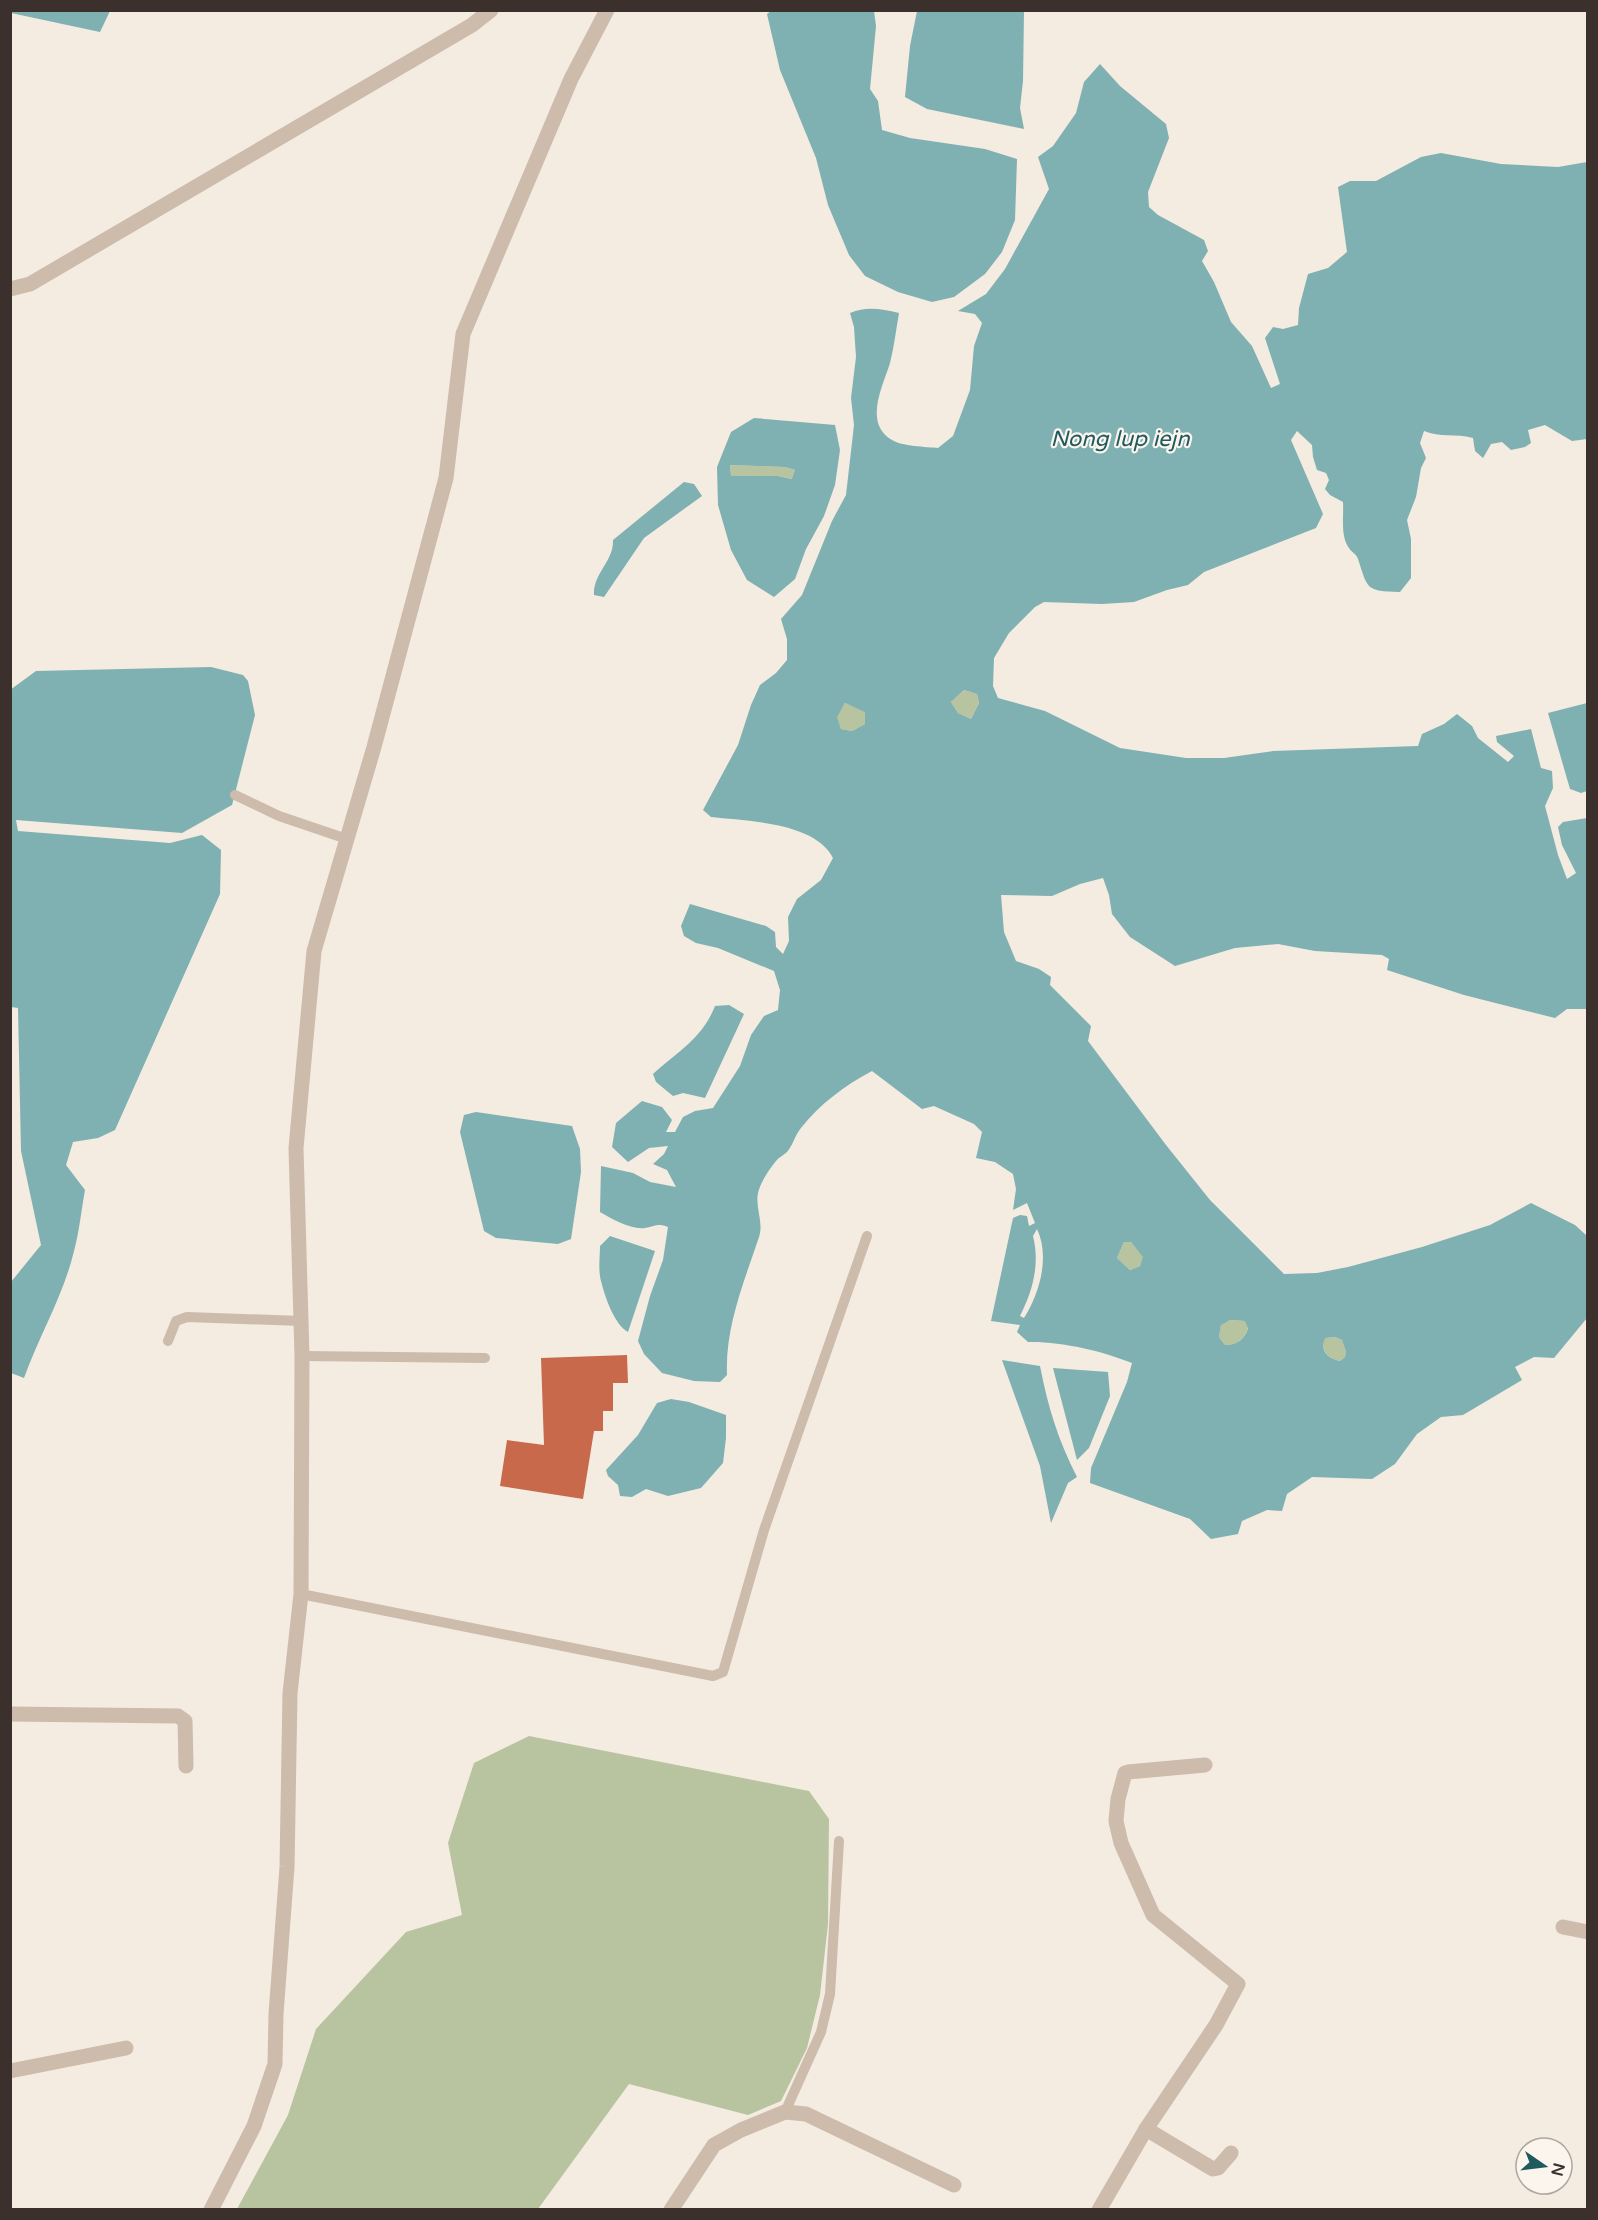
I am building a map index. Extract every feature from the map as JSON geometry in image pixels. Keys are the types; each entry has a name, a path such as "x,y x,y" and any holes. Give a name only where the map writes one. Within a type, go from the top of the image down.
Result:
{"street":[{"path":"10,289 30,284 472,25 491,10"},
{"path":"211,2210 254,2126 275,2064 276,2014 287,1867 290,1693 301,1594 303,1356 296,1149 314,951 446,478 463,334 571,79 607,10"},
{"path":"10,1714 178,1716 185,1721 186,1766"},
{"path":"1099,2210 1146,2129 1216,2025 1238,1984 1236,1980 1153,1915 1121,1843 1116,1821 1118,1799 1125,1773 1205,1765"},
{"path":"1563,1927 1587,1932"},
{"path":"10,2072 126,2048"},
{"path":"671,2210 714,2145 741,2130 785,2112 806,2114 954,2185"},
{"path":"1146,2129 1213,2169 1218,2168 1231,2152"}],"lane":[{"path":"235,795 279,816 347,839"},
{"path":"301,1594 713,1676 723,1672 764,1530 867,1236"},
{"path":"168,1341 176,1322 187,1317 302,1321"},
{"path":"303,1356 485,1358"},
{"path":"785,2112 821,2032 830,1994 839,1841"}],"green space":[{"path":"730,465 785,467 795,470 793,479 778,476 731,476"},
{"path":"964,690 977,694 979,703 971,719 958,713 951,702"},
{"path":"845,703 865,711 865,724 852,731 841,729 836,717"},
{"path":"1124,1242 1131,1242 1144,1257 1140,1266 1130,1270 1117,1258"},
{"path":"1230,1320 1246,1321 1248,1327 1240,1340 1225,1345 1219,1337 1221,1324"},
{"path":"1335,1337 1342,1340 1346,1352 1345,1357 1340,1361 1328,1356 1323,1347 1324,1338"},
{"path":"529,1736 809,1791 829,1819 828,1924 820,1995 807,2048 781,2101 748,2115 629,2084 538,2209 237,2209 288,2115 316,2029 406,1932 462,1915 448,1843 474,1763"}],"water":[{"path":"11,10 110,11 100,32 11,13"},
{"path":"771,11 874,11 876,26 870,89 878,101 882,130 910,138 985,149 1017,159 1015,220 1002,252 985,274 954,297 932,302 898,292 865,276 849,255 828,205 816,158 780,70 767,14"},
{"path":"917,11 1024,11 1023,81 1020,108 1024,129 927,109 905,97 910,46"},
{"name":"Nong lup iejn","path":"1100,64 1120,86 1166,124 1169,138 1148,192 1149,207 1158,215 1204,240 1208,251 1202,261 1214,282 1231,322 1252,346 1271,388 1280,384 1265,338 1273,327 1283,329 1298,325 1299,308 1308,274 1328,268 1347,252 1338,187 1350,181 1376,181 1421,157 1441,153 1501,164 1558,167 1587,162 1587,439 1572,441 1545,425 1528,430 1531,443 1525,447 1511,450 1502,442 1491,444 1483,458 1475,451 1473,438 1424,431 1420,443 1426,458 1421,468 1416,497 1407,520 1411,539 1411,578 1400,592 1380,591 1366,582 1357,557 1344,538 1343,502 1330,495 1325,489 1329,480 1326,473 1317,470 1312,445 1297,431 1291,440 1323,514 1316,528 1204,572 1188,585 1134,602 1102,604 1044,602 1035,607 1009,633 994,658 993,686 998,698 1045,711 1120,748 1186,758 1224,758 1273,751 1418,746 1422,734 1444,724 1457,714 1472,726 1478,738 1508,762 1514,756 1497,742 1496,736 1531,729 1541,768 1552,771 1553,788 1545,806 1567,879 1576,873 1562,845 1558,827 1563,822 1587,818 1587,1009 1567,1009 1555,1018 1464,995 1387,970 1389,959 1382,955 1315,951 1278,944 1235,948 1175,966 1130,937 1112,914 1103,878 1080,884 1052,896 1001,895 1004,932 1016,961 1039,969 1051,977 1050,985 1091,1026 1088,1041 1166,1145 1210,1200 1284,1274 1317,1273 1348,1267 1422,1247 1490,1225 1531,1203 1575,1225 1587,1236 1587,1318 1554,1358 1534,1357 1515,1367 1522,1380 1463,1415 1441,1417 1417,1434 1395,1464 1372,1479 1312,1477 1287,1494 1282,1511 1267,1510 1242,1521 1238,1534 1211,1539 1190,1519 1090,1483 1091,1468 1127,1382 1132,1363 1081,1348 1053,1343 1028,1342 1017,1332 1020,1325 991,1321 1013,1218 1020,1215 1027,1216 1029,1226 1035,1223 1027,1203 1013,1210 1016,1189 1013,1174 995,1162 976,1158 982,1132 974,1124 934,1106 922,1109 872,1071 842,1089 808,1119 787,1152 771,1168 759,1189 757,1199 760,1220 759,1237 732,1322 727,1375 720,1382 694,1381 662,1373 644,1354 638,1341 650,1296 663,1260 668,1227 659,1225 645,1228 634,1227 600,1212 601,1166 633,1173 650,1182 676,1187 667,1170 653,1164 664,1154 668,1146 649,1148 628,1162 612,1147 616,1123 642,1101 662,1107 672,1120 666,1132 675,1132 683,1117 695,1111 713,1108 740,1066 751,1035 764,1016 778,1010 780,990 774,971 718,948 696,943 684,936 681,926 690,904 766,926 775,932 776,947 783,954 789,941 788,917 797,899 821,880 833,858 824,846 796,830 760,822 711,817 703,810 738,745 760,685 776,673 787,660 787,639 781,619 802,595 832,521 846,495 854,425 851,398 856,357 854,327 850,313 880,309 899,313 890,363 880,393 878,424 883,433 901,444 938,448 953,436 970,390 974,346 982,323 975,314 958,311 986,294 1005,269 1049,189 1038,157 1053,146 1076,113 1084,82","holes":["964,690 977,694 979,703 971,719 958,713 951,702","845,703 865,712 865,724 852,731 841,729 837,717","1037,1229 1041,1240 1043,1262 1039,1286 1024,1318 1020,1316 1034,1277 1036,1257 1033,1236","1124,1242 1131,1242 1143,1257 1140,1266 1130,1270 1117,1258","1230,1320 1245,1321 1248,1328 1240,1341 1225,1345 1219,1337 1221,1325","1335,1337 1342,1340 1346,1352 1345,1357 1340,1361 1331,1358 1324,1350 1325,1338"]},
{"path":"754,418 835,425 840,450 835,485 824,516 806,549 795,579 774,597 747,580 731,550 718,505 717,467 731,432","holes":["730,465 785,467 795,470 792,479 778,476 731,476"]},
{"path":"684,482 694,484 702,496 644,538 604,597 594,595 597,580 610,554 613,540"},
{"path":"211,667 243,675 248,681 255,715 232,805 182,833 16,820 18,831 170,843 202,835 221,850 220,894 115,1130 98,1138 73,1142 66,1165 85,1190 77,1239 63,1286 24,1378 11,1373 11,1282 41,1245 21,1151 18,1008 11,1007 10,690 36,671"},
{"path":"1587,703 1587,791 1581,793 1570,789 1548,713"},
{"path":"729,1005 744,1014 705,1098 683,1093 673,1096 656,1082 653,1074 696,1036 715,1006"},
{"path":"476,1112 572,1126 580,1149 581,1172 571,1239 558,1244 496,1238 484,1231 460,1132 464,1115"},
{"path":"610,1236 655,1251 628,1332 618,1323 611,1310 600,1277 600,1246"},
{"path":"1002,1360 1040,1366 1054,1423 1077,1477 1068,1483 1051,1523 1040,1466"},
{"path":"1053,1368 1108,1372 1110,1396 1089,1448 1077,1460"},
{"path":"671,1399 689,1402 726,1415 723,1463 701,1488 668,1496 646,1489 632,1497 620,1496 618,1485 608,1476 606,1470 638,1435 657,1403"}],"building":[{"path":"627,1355 628,1383 613,1383 613,1411 603,1411 603,1431 594,1431 583,1499 500,1486 507,1440 544,1445 541,1358"}]}
